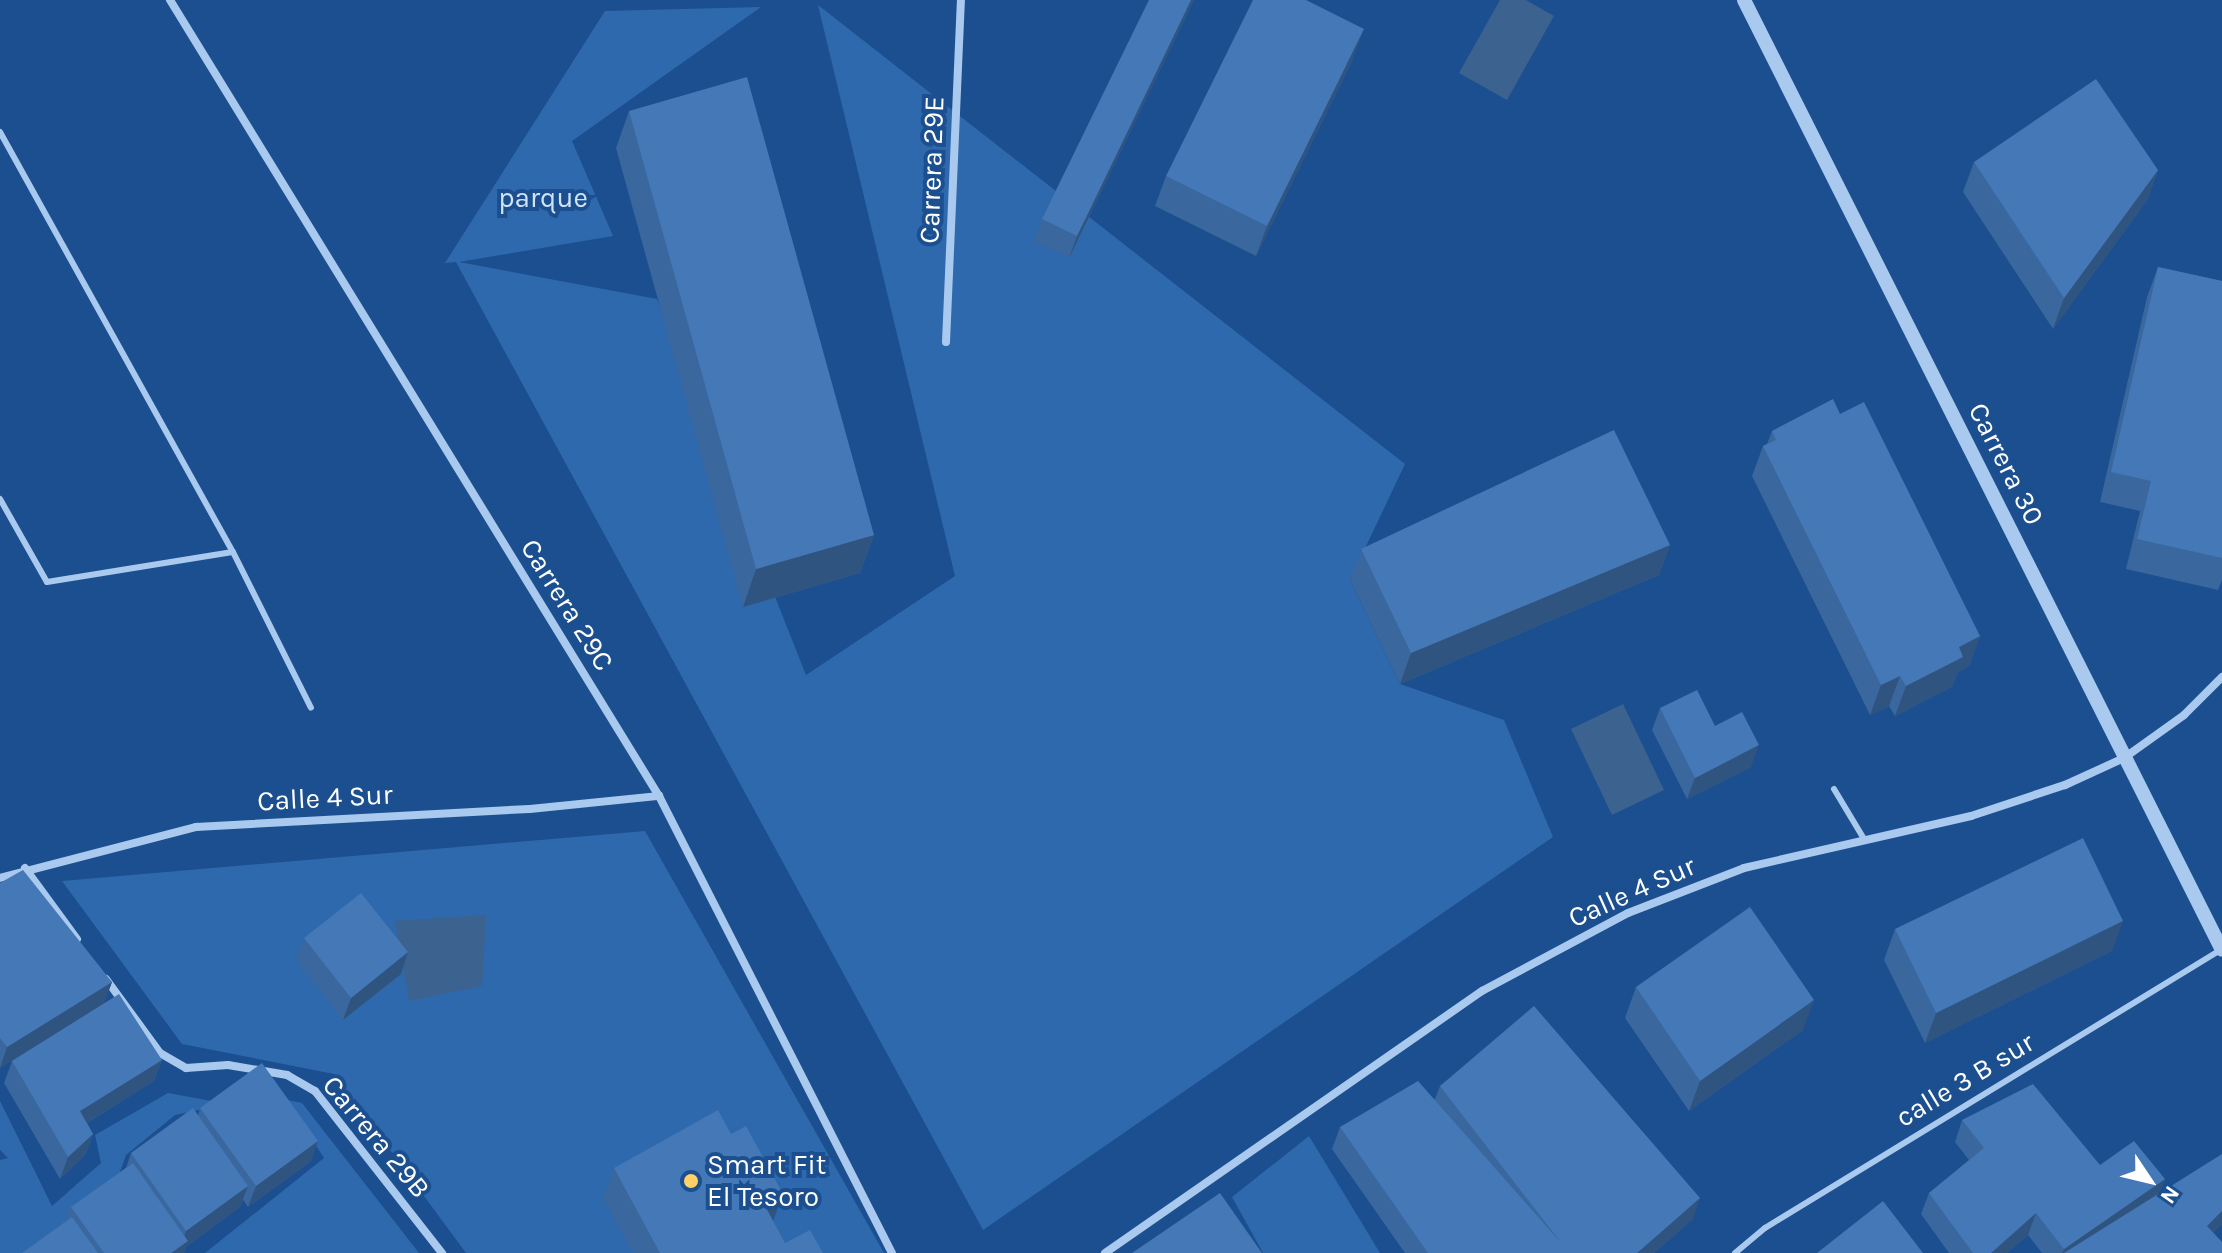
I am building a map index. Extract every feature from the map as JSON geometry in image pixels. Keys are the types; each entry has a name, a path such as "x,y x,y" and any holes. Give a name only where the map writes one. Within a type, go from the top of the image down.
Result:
{"street":[{"name":"Carrera 29C","path":"170,0 659,796 892,1253"},
{"name":"Carrera 29E","path":"946,342 961,0"},
{"name":"Carrera 30","path":"1744,0 2222,950"},
{"name":"Calle 4 Sur","path":"1105,1253 1482,991 1643,907 1744,868 1971,816 2065,785 2124,758 2184,715 2222,677"},
{"name":"Calle 4 Sur","path":"0,878 25,868 196,827 530,809 659,796"},
{"path":"25,868 88,954"},
{"name":"Carrera 29B","path":"97,967 160,1053 186,1068 228,1065 287,1075 315,1091 442,1253"}],"lane":[{"path":"0,132 233,552 311,708"},
{"path":"0,499 47,582 233,552"},
{"path":"1834,789 1864,839"},
{"name":"calle 3 B sur","path":"1735,1253 1765,1228 2222,950"}],"green space":[{"name":"parque","path":"818,5 1405,464 1350,580 1400,684 1504,720 1553,837 983,1230 456,262 445,263 605,11 761,7 572,141 613,236 459,262 657,299 806,675 955,576"},
{"path":"645,831 884,1253 466,1253 334,1074 182,1044 62,881"},
{"path":"168,1093 228,1104 175,1115 126,1155 113,1192 23,1253 0,1253 0,1160 8,1158 0,1150 0,1101 52,1206 101,1163 95,1135"},
{"path":"287,1100 302,1103 419,1253 205,1253 324,1158"},
{"path":"1309,1136 1380,1253 1263,1253 1232,1197"}],"shaded area":[{"path":"1500,0 1526,0 1554,16 1507,100 1459,73"},
{"path":"1623,704 1664,790 1612,815 1571,729"},
{"path":"486,915 482,986 409,1001 395,921"}],"building":[{"path":"1149,0 1191,0 1077,236 1042,219"},
{"path":"1253,0 1306,0 1364,29 1267,226 1166,176"},
{"path":"747,77 874,535 756,569 629,111"},
{"path":"2096,79 2158,170 2064,298 1974,162"},
{"path":"2158,267 2222,281 2222,558 2137,539 2151,481 2111,472"},
{"path":"1833,399 1840,414 1864,402 1980,636 1959,647 1963,657 1906,686 1900,676 1881,685 1763,446 1776,440 1772,431"},
{"path":"1614,430 1670,545 1411,653 1361,549"},
{"path":"1697,690 1715,726 1742,712 1759,745 1695,778 1660,708"},
{"path":"2083,838 2123,921 1936,1013 1895,929"},
{"path":"23,870 112,982 7,1047 0,1038 0,883"},
{"path":"361,893 408,952 351,998 304,938"},
{"path":"1750,907 1814,1000 1700,1081 1636,987"},
{"path":"119,994 162,1060 80,1111 93,1134 68,1157 12,1061"},
{"path":"1534,1006 1700,1198 1637,1253 1428,1253 1340,1127 1418,1081 1562,1244 1440,1086"},
{"path":"262,1063 318,1141 256,1186 200,1108"},
{"path":"2033,1084 2100,1165 2134,1141 2165,1179 2064,1249 2036,1213 1991,1253 1973,1253 1929,1193 1984,1148 1962,1120"},
{"path":"193,1108 248,1186 186,1231 131,1153"},
{"name":"Smart Fit El Tesoro","path":"718,1110 731,1134 746,1126 783,1194 764,1204 785,1243 810,1230 823,1253 660,1253 614,1168"},
{"path":"2222,1154 2222,1211 2207,1226 2222,1242 2222,1253 2064,1253"},
{"path":"133,1163 188,1241 171,1253 104,1253 71,1207"},
{"path":"1220,1193 1262,1253 1132,1253"},
{"path":"1883,1201 1923,1253 1817,1253"},
{"path":"72,1217 98,1253 22,1253"}],"place":[{"name":"Smart Fit El Tesoro","path":"691,1181"}]}
